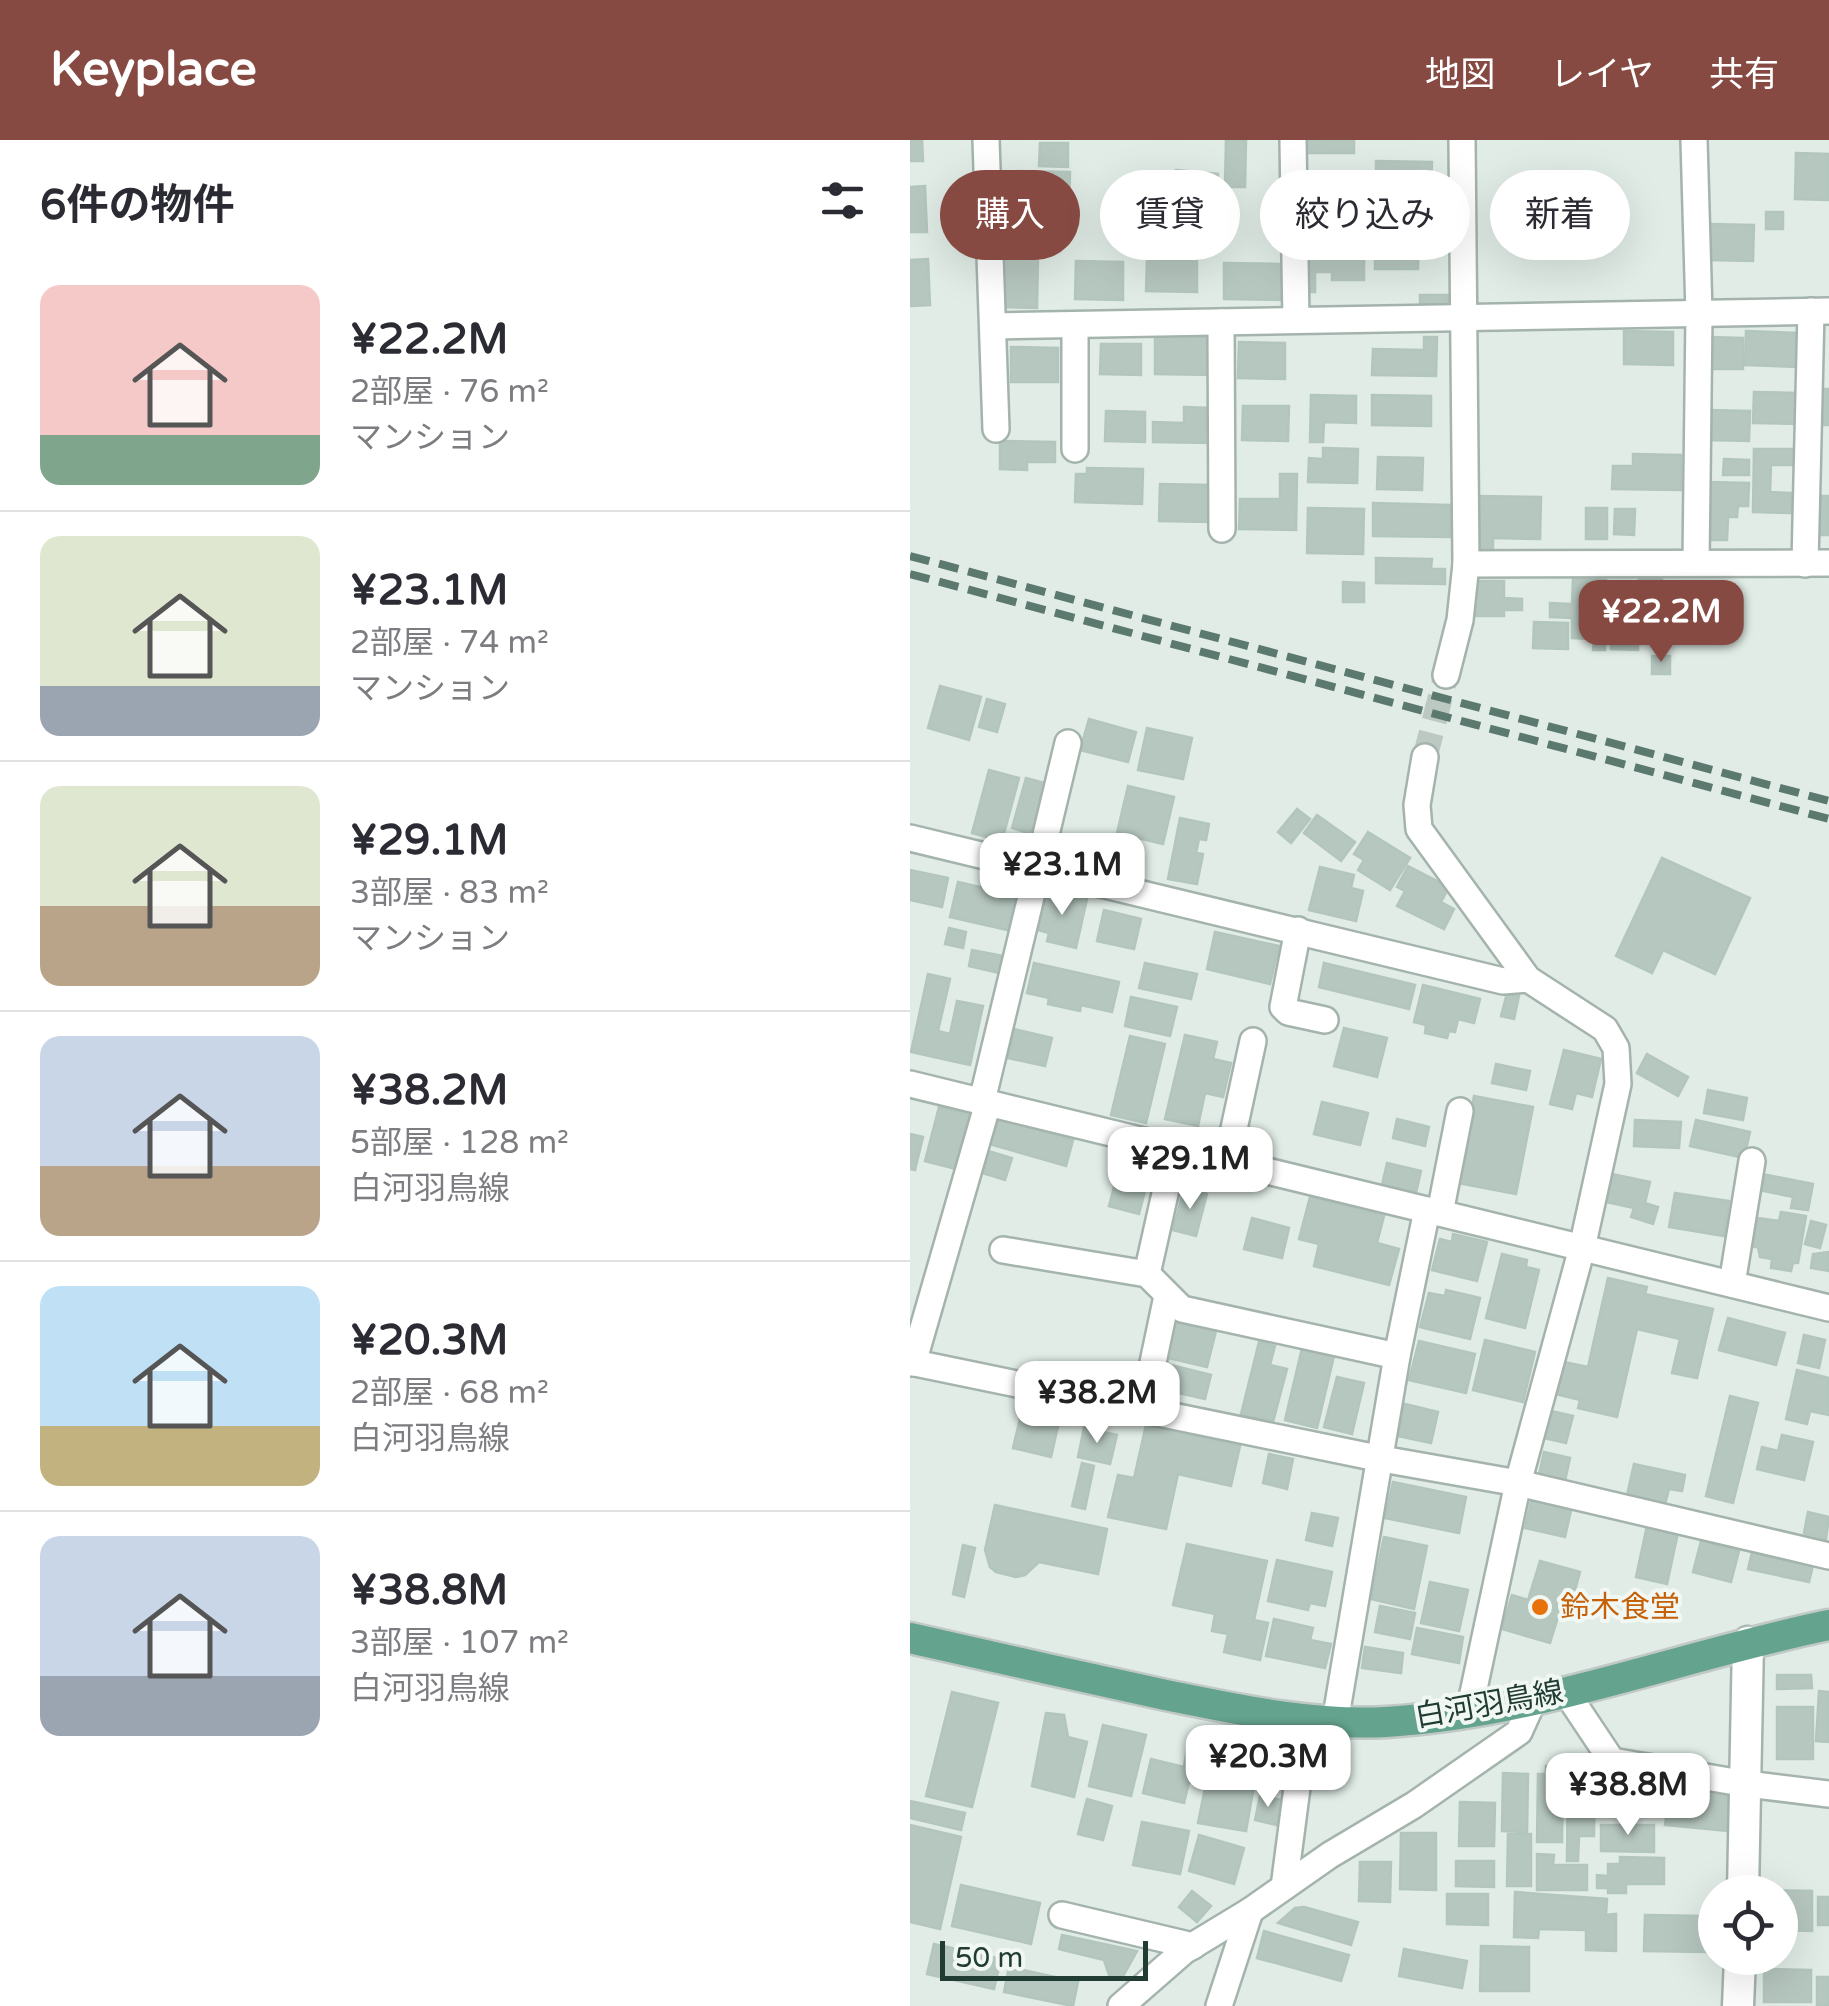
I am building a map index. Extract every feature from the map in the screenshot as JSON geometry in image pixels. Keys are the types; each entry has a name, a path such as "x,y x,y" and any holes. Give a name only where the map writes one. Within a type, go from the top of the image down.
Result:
{"main road":[{"name":"白河羽鳥線","path":"910,1638 1229,1708 1320,1721 1387,1722 1532,1701 1748,1642 1829,1625"}],"street":[{"path":"986,140 996,429"},
{"path":"1294,140 1296,320"},
{"path":"1446,674 1460,620 1466,564 1462,140"},
{"path":"1694,140 1700,313 1696,562"},
{"path":"994,326 1820,311 1817,563 1466,564"},
{"path":"1221,322 1222,530"},
{"path":"1074,324 1075,449"},
{"path":"1068,743 985,1102 911,1363 1518,1484 1829,1556"},
{"path":"1425,757 1417,805 1419,829 1528,979 1605,1029 1616,1048 1618,1084 1582,1248 1518,1484 1469,1712"},
{"path":"910,838 1503,981 1528,979"},
{"path":"1298,930 1283,1008 1325,1020"},
{"path":"1228,1161 1253,1040"},
{"path":"910,1084 1829,1308"},
{"path":"1284,1887 1382,1459 1397,1356 1460,1111"},
{"path":"1147,1274 1176,1149"},
{"path":"1732,1284 1752,1160"},
{"path":"1003,1250 1147,1274 1182,1310 1397,1356"},
{"path":"1143,1410 1167,1296"},
{"path":"1744,1875 1748,1642"},
{"path":"1566,1692 1612,1761 1829,1794"},
{"path":"1120,2006 1193,1946 1330,1855 1414,1805 1519,1732 1532,1701"},
{"path":"1219,2006 1250,1911"},
{"path":"1062,1916 1193,1946"},
{"path":"1738,2006 1739,1975"}],"building":[{"path":"910,140 922,140 923,161 910,161"},
{"path":"1226,140 1246,140 1245,187 1240,187 1240,170 1225,170"},
{"path":"1303,140 1354,140 1354,153 1303,153"},
{"path":"1040,143 1068,143 1068,167 1039,166"},
{"path":"1796,153 1829,154 1829,200 1795,199"},
{"path":"1376,161 1432,162 1432,170 1376,170"},
{"path":"925,186 927,232 910,232 910,187"},
{"path":"1766,212 1783,212 1783,229 1766,229"},
{"path":"1708,224 1754,225 1753,261 1708,260"},
{"path":"928,259 930,305 910,306 910,260"},
{"path":"1003,260 1038,260 1037,308 1002,307"},
{"path":"1147,260 1197,260 1197,292 1146,291"},
{"path":"1310,260 1364,260 1364,280 1332,280 1332,272 1315,272 1315,292 1303,292 1303,264 1310,264"},
{"path":"1375,260 1418,260 1418,269 1375,269"},
{"path":"1076,261 1123,262 1123,300 1075,299"},
{"path":"1224,263 1281,264 1281,300 1224,299"},
{"path":"1420,295 1448,295 1448,309 1420,309"},
{"path":"1624,331 1673,332 1673,365 1624,364"},
{"path":"1746,331 1797,333 1797,367 1745,365"},
{"path":"1155,336 1214,337 1214,375 1155,374"},
{"path":"1424,337 1437,337 1436,376 1372,375 1373,349 1424,350"},
{"path":"1708,337 1743,338 1743,369 1707,369"},
{"path":"1239,342 1285,343 1285,379 1238,378"},
{"path":"1101,344 1141,344 1141,375 1100,374"},
{"path":"1011,347 1058,348 1058,382 1011,382"},
{"path":"1821,389 1829,389 1829,425 1820,425"},
{"path":"1754,392 1799,393 1798,424 1753,423"},
{"path":"1311,395 1356,396 1356,423 1324,422 1323,442 1310,442"},
{"path":"1372,395 1431,396 1431,426 1372,425"},
{"path":"1243,406 1289,406 1288,441 1242,440"},
{"path":"1184,407 1212,408 1211,443 1153,442 1153,422 1184,423"},
{"path":"1708,410 1750,411 1749,441 1708,440"},
{"path":"1106,411 1145,412 1145,442 1105,441"},
{"path":"1000,441 1055,442 1055,462 1027,462 1027,470 1000,469"},
{"path":"1323,448 1358,449 1357,483 1308,482 1309,458 1323,459"},
{"path":"1754,449 1798,449 1798,465 1771,465 1770,492 1791,493 1791,513 1753,512"},
{"path":"1633,454 1681,455 1681,490 1612,489 1613,466 1633,466"},
{"path":"1378,457 1423,458 1422,490 1377,489"},
{"path":"1724,459 1749,460 1749,475 1723,475"},
{"path":"1087,468 1143,469 1142,504 1075,502 1076,474 1087,474"},
{"path":"1280,474 1297,474 1296,530 1239,529 1240,499 1280,499"},
{"path":"1707,482 1749,483 1748,506 1738,506 1737,517 1728,517 1727,540 1706,540"},
{"path":"1160,484 1210,485 1209,522 1159,521"},
{"path":"1476,496 1541,497 1540,539 1493,538 1493,549 1475,549"},
{"path":"1819,496 1829,496 1829,535 1819,535"},
{"path":"1373,503 1450,505 1450,537 1373,536"},
{"path":"1308,508 1364,509 1363,554 1307,553"},
{"path":"1586,508 1607,508 1607,539 1586,539"},
{"path":"1615,509 1635,509 1634,535 1614,534"},
{"path":"1376,558 1432,559 1431,569 1445,569 1445,584 1376,583"},
{"path":"1639,577 1662,577 1661,599 1639,599"},
{"path":"1573,579 1606,580 1605,650 1593,650 1594,639 1572,638 1572,618 1550,617 1550,603 1572,604"},
{"path":"1475,581 1504,581 1504,598 1522,599 1522,610 1504,610 1504,616 1474,616"},
{"path":"1343,582 1364,583 1364,602 1343,602"},
{"path":"1612,604 1639,605 1638,650 1611,649"},
{"path":"1534,622 1568,623 1568,649 1533,648"},
{"path":"1652,656 1670,656 1670,674 1652,674"},
{"path":"940,686 981,697 969,740 928,728"},
{"path":"987,699 1005,704 997,732 979,727"},
{"path":"1089,719 1136,732 1128,762 1080,750"},
{"path":"1147,728 1192,738 1183,779 1138,770"},
{"path":"989,770 1019,778 1002,841 972,833"},
{"path":"1026,778 1052,785 1037,836 1012,828"},
{"path":"1128,786 1174,797 1163,844 1117,833"},
{"path":"1297,809 1310,819 1291,843 1278,832"},
{"path":"1317,815 1355,842 1341,861 1304,833"},
{"path":"1180,818 1209,824 1206,840 1199,839 1196,853 1203,854 1197,884 1168,879"},
{"path":"1368,832 1410,858 1390,890 1358,870 1364,860 1354,854"},
{"path":"1662,858 1750,898 1715,974 1663,950 1652,973 1616,956"},
{"path":"1408,866 1449,887 1441,902 1454,909 1444,929 1397,906 1405,891 1397,887"},
{"path":"1320,867 1354,875 1351,888 1363,891 1356,921 1309,910"},
{"path":"910,870 948,878 942,907 910,900"},
{"path":"958,882 1015,895 1007,930 950,917"},
{"path":"1047,890 1087,899 1076,948 1047,941 1049,933 1038,930"},
{"path":"1104,910 1141,919 1134,949 1097,941"},
{"path":"949,928 966,932 963,948 945,944"},
{"path":"1215,932 1279,946 1270,984 1207,969"},
{"path":"972,950 1003,956 999,973 969,966"},
{"path":"1034,963 1119,982 1112,1012 1081,1005 1080,1011 1048,1004 1049,998 1027,993"},
{"path":"1145,963 1197,974 1191,999 1139,988"},
{"path":"1324,963 1415,985 1409,1009 1319,987"},
{"path":"928,974 950,979 938,1031 950,1034 957,1001 983,1006 970,1065 911,1052"},
{"path":"1423,985 1480,999 1474,1023 1458,1019 1455,1032 1449,1031 1447,1038 1425,1033 1426,1025 1414,1022"},
{"path":"1507,993 1519,996 1514,1019 1501,1016"},
{"path":"1131,997 1177,1007 1170,1036 1125,1026"},
{"path":"1344,1028 1387,1038 1377,1077 1334,1066"},
{"path":"1014,1029 1052,1038 1045,1066 1008,1058"},
{"path":"1185,1035 1217,1042 1213,1059 1231,1063 1223,1097 1205,1093 1198,1126 1165,1119"},
{"path":"1130,1036 1165,1044 1146,1123 1111,1115"},
{"path":"1564,1050 1601,1059 1592,1097 1576,1093 1572,1109 1550,1104"},
{"path":"1647,1054 1688,1077 1678,1096 1637,1073"},
{"path":"1496,1064 1530,1071 1526,1090 1492,1083"},
{"path":"1708,1090 1747,1098 1743,1120 1704,1113"},
{"path":"1474,1096 1533,1107 1516,1194 1458,1183"},
{"path":"1322,1102 1368,1113 1360,1145 1314,1134"},
{"path":"939,1107 969,1115 956,1169 925,1161"},
{"path":"996,1118 1073,1140 1066,1166 989,1144"},
{"path":"1397,1119 1429,1127 1425,1146 1393,1138"},
{"path":"1635,1120 1681,1122 1679,1148 1634,1146"},
{"path":"1696,1120 1750,1132 1744,1158 1690,1146"},
{"path":"910,1134 923,1137 915,1170 910,1169"},
{"path":"988,1151 1012,1158 1005,1180 982,1173"},
{"path":"1122,1156 1152,1164 1139,1214 1109,1206"},
{"path":"1387,1163 1421,1171 1416,1193 1382,1185"},
{"path":"1612,1174 1650,1182 1645,1203 1658,1207 1653,1224 1631,1217 1634,1208 1606,1202"},
{"path":"1762,1174 1813,1184 1808,1210 1791,1208 1793,1197 1759,1190"},
{"path":"1184,1188 1207,1194 1196,1236 1173,1230"},
{"path":"1675,1193 1729,1201 1724,1236 1669,1227"},
{"path":"1310,1197 1384,1216 1377,1243 1399,1249 1389,1285 1314,1266 1319,1244 1299,1239"},
{"path":"1781,1212 1806,1216 1798,1263 1793,1263 1791,1271 1771,1268 1772,1259 1760,1257 1758,1247 1749,1247 1750,1217 1779,1221"},
{"path":"1252,1218 1289,1228 1282,1258 1244,1249"},
{"path":"1811,1221 1826,1225 1820,1248 1805,1244"},
{"path":"1453,1234 1487,1242 1477,1281 1432,1270 1440,1239 1452,1242"},
{"path":"1829,1252 1829,1271 1811,1268 1813,1254"},
{"path":"1502,1254 1527,1260 1526,1267 1539,1270 1525,1328 1486,1318"},
{"path":"1608,1278 1647,1287 1645,1294 1713,1309 1697,1378 1672,1373 1680,1339 1637,1329 1617,1417 1578,1408 1580,1400 1556,1394 1564,1362 1588,1367"},
{"path":"1446,1290 1480,1298 1470,1339 1420,1327 1429,1293 1445,1296"},
{"path":"1728,1318 1785,1333 1776,1365 1719,1350"},
{"path":"1173,1321 1216,1331 1207,1367 1164,1357"},
{"path":"1804,1335 1825,1340 1819,1368 1798,1363"},
{"path":"1485,1340 1535,1352 1523,1402 1473,1390"},
{"path":"1419,1341 1475,1354 1466,1393 1409,1380"},
{"path":"1259,1342 1275,1346 1270,1365 1287,1369 1273,1422 1241,1414"},
{"path":"1302,1348 1334,1356 1317,1428 1285,1420"},
{"path":"1167,1364 1211,1375 1205,1399 1161,1389"},
{"path":"1797,1370 1829,1378 1829,1415 1810,1411 1807,1424 1786,1419"},
{"path":"1337,1377 1364,1383 1352,1434 1324,1427"},
{"path":"1730,1396 1758,1403 1733,1503 1706,1496"},
{"path":"1405,1404 1438,1412 1431,1443 1398,1436"},
{"path":"1551,1411 1573,1416 1566,1443 1544,1438"},
{"path":"1021,1414 1059,1422 1051,1457 1013,1448"},
{"path":"1146,1425 1240,1446 1231,1486 1178,1474 1166,1529 1108,1517 1118,1475 1134,1478"},
{"path":"1084,1428 1117,1435 1110,1464 1078,1457"},
{"path":"1782,1435 1813,1442 1804,1480 1757,1469 1762,1447 1778,1451"},
{"path":"1544,1452 1570,1458 1565,1481 1539,1475"},
{"path":"1269,1454 1293,1459 1287,1489 1263,1483"},
{"path":"1082,1463 1094,1466 1085,1509 1072,1506"},
{"path":"1634,1464 1685,1475 1682,1491 1669,1489 1665,1504 1627,1495"},
{"path":"1393,1482 1466,1497 1459,1533 1385,1518"},
{"path":"1532,1497 1572,1506 1565,1537 1525,1528"},
{"path":"995,1505 1107,1529 1098,1574 1039,1562 1025,1575 996,1572 990,1567 985,1550"},
{"path":"1808,1512 1829,1517 1826,1539 1804,1533"},
{"path":"1312,1513 1338,1518 1332,1546 1306,1540"},
{"path":"1648,1521 1679,1528 1667,1584 1636,1577"},
{"path":"1384,1537 1427,1546 1414,1609 1371,1599"},
{"path":"1701,1541 1739,1551 1731,1582 1693,1572"},
{"path":"1187,1544 1267,1561 1254,1620 1268,1623 1260,1660 1224,1652 1228,1634 1212,1631 1215,1614 1173,1605"},
{"path":"963,1545 975,1548 964,1597 953,1594"},
{"path":"1753,1548 1814,1561 1809,1582 1748,1569"},
{"path":"1277,1560 1332,1572 1325,1606 1310,1603 1308,1610 1268,1601"},
{"path":"1540,1561 1580,1572 1567,1620 1558,1617 1550,1643 1502,1629 1512,1595 1528,1600"},
{"path":"1430,1582 1468,1590 1459,1631 1421,1623"},
{"path":"1380,1606 1415,1613 1410,1639 1375,1632"},
{"path":"1274,1619 1313,1628 1310,1640 1331,1644 1325,1668 1266,1656"},
{"path":"1417,1628 1463,1637 1459,1663 1412,1654"},
{"path":"1365,1647 1403,1653 1401,1673 1362,1668"},
{"path":"1777,1675 1811,1675 1812,1688 1777,1689"},
{"path":"1819,1691 1829,1692 1829,1742 1816,1741"},
{"path":"952,1692 998,1703 972,1807 926,1796"},
{"path":"1777,1707 1813,1707 1813,1759 1777,1759"},
{"path":"1046,1713 1064,1715 1068,1737 1087,1742 1074,1797 1032,1786"},
{"path":"1103,1725 1146,1735 1131,1796 1089,1786"},
{"path":"1188,1744 1206,1748 1200,1784 1189,1782 1184,1803 1143,1793 1151,1759 1184,1767"},
{"path":"1546,1766 1563,1766 1562,1842 1537,1842 1538,1774 1546,1774"},
{"path":"1568,1769 1595,1769 1594,1836 1579,1836 1578,1861 1567,1861"},
{"path":"1503,1773 1528,1774 1527,1832 1502,1831"},
{"path":"1207,1778 1254,1786 1246,1831 1198,1823"},
{"path":"1654,1785 1731,1793 1727,1831 1665,1825 1667,1811 1652,1809"},
{"path":"1260,1796 1282,1800 1276,1825 1255,1820"},
{"path":"1087,1799 1112,1806 1103,1840 1078,1834"},
{"path":"910,1801 965,1813 961,1830 910,1818"},
{"path":"1460,1802 1495,1803 1494,1846 1459,1846"},
{"path":"1142,1822 1189,1831 1180,1874 1133,1865"},
{"path":"910,1825 961,1837 940,1929 910,1922"},
{"path":"1601,1825 1654,1825 1654,1852 1601,1851"},
{"path":"1401,1833 1436,1833 1436,1890 1400,1889"},
{"path":"1508,1834 1531,1834 1531,1886 1507,1886"},
{"path":"1199,1835 1244,1848 1234,1884 1189,1871"},
{"path":"1537,1854 1554,1855 1553,1865 1587,1865 1587,1890 1537,1890"},
{"path":"1620,1857 1664,1858 1664,1884 1626,1884 1626,1893 1608,1893 1608,1888 1597,1888 1597,1875 1608,1876 1608,1864 1620,1864"},
{"path":"1456,1861 1494,1861 1494,1887 1456,1886"},
{"path":"1360,1862 1391,1862 1390,1902 1359,1901"},
{"path":"961,1885 1040,1903 1031,1944 952,1926"},
{"path":"1192,1891 1211,1906 1197,1922 1179,1907"},
{"path":"1798,1891 1812,1891 1812,1931 1798,1931"},
{"path":"1515,1892 1607,1899 1606,1915 1616,1914 1616,1951 1586,1950 1586,1930 1539,1929 1538,1938 1514,1937"},
{"path":"1447,1894 1488,1894 1488,1925 1447,1924"},
{"path":"1818,1897 1829,1897 1829,1925 1818,1925"},
{"path":"1295,1908 1358,1922 1351,1945 1278,1923"},
{"path":"1645,1915 1698,1916 1698,1952 1644,1951"},
{"path":"1264,1931 1349,1955 1341,1981 1257,1958"},
{"path":"1062,1935 1137,1951 1122,1978 1109,1975 1104,1960 1059,1949"},
{"path":"934,1944 1001,1959 994,1989 927,1974"},
{"path":"1481,1946 1529,1947 1529,1991 1480,1991"},
{"path":"1404,1949 1467,1961 1462,1988 1399,1976"},
{"path":"1009,1967 1078,1982 1073,2006 1004,1992"},
{"path":"1798,1970 1811,1970 1811,2002 1764,2002 1764,1975 1798,1975"},
{"path":"1817,1977 1829,1977 1829,2005 1817,2005"}],"tunnel":[{"path":"1425,757 1446,675"}],"railway":[{"path":"910,556 1829,801"},
{"path":"910,574 1829,819"}],"place":[{"name":"鈴木食堂","path":"1540,1607"}]}
